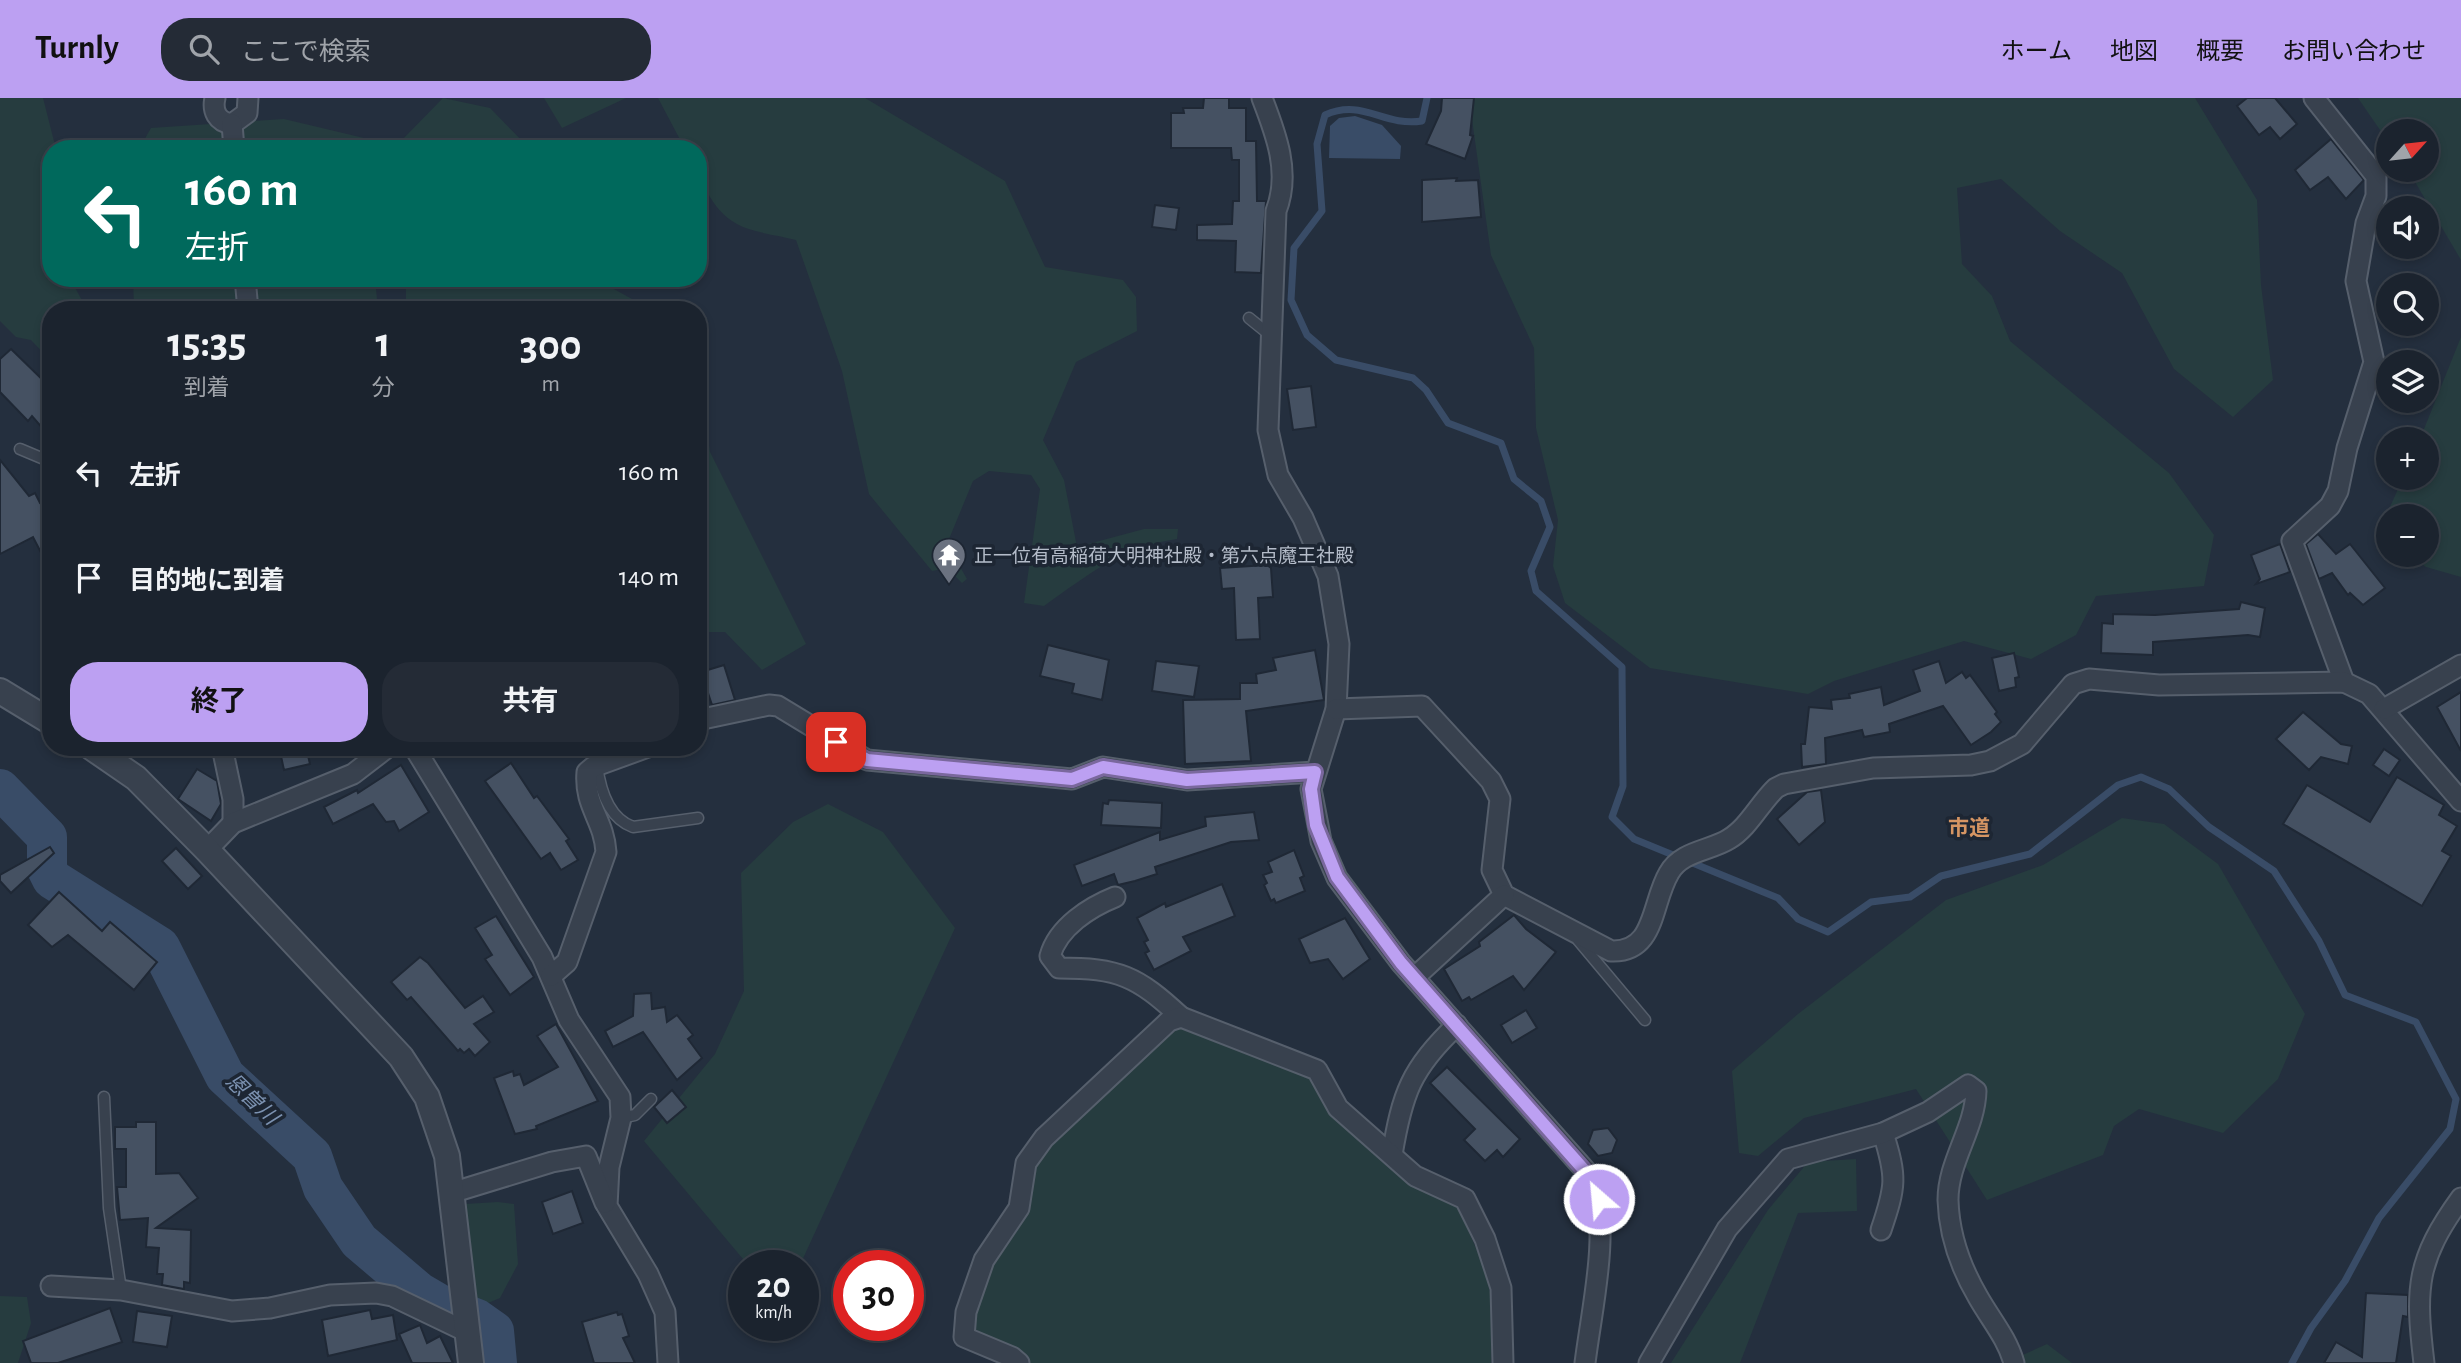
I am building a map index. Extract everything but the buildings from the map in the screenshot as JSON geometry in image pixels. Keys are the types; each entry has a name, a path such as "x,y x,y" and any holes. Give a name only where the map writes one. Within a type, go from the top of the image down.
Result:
{"street":[{"path":"215,98 216,114 221,121 232,124"},
{"path":"232,124 247,113 247,98"},
{"path":"1262,98 1281,148 1282,196 1276,211 1268,430 1278,475 1303,519 1328,576 1339,643 1336,709 1311,789 1316,825 1337,877 1401,963 1416,976 1592,1179 1599,1199 1601,1227 1585,1363"},
{"path":"2314,98 2376,176 2376,196 2366,223 2356,281 2373,350 2369,386 2347,448 2338,491 2330,506 2292,541 2344,682"},
{"path":"232,124 233,140"},
{"path":"2384,709 2461,665"},
{"path":"1336,709 1422,706 1491,781 1500,799 1492,870 1504,895 1611,951 1629,951 1644,939 1680,862 1729,839 1766,797 1783,784 1873,768 1970,765 1990,761 2022,744 2073,684 2089,679 2159,684 2344,682 2369,694 2384,709 2461,801"},
{"path":"0,691 42,717"},
{"path":"707,718 769,705 778,706 867,760 1072,779 1103,767 1187,780 1315,772"},
{"path":"104,756 136,779 207,850 401,1057 427,1097 447,1156 471,1363"},
{"path":"224,756 233,799 233,823"},
{"path":"207,850 233,823 353,775 377,756"},
{"path":"419,756 551,976 569,1020 620,1097 621,1118 608,1167 607,1206"},
{"path":"551,976 567,962 606,852 605,837 586,790 587,772 593,763 617,756"},
{"path":"1416,976 1504,895"},
{"path":"1115,897 1089,908 1062,935 1050,956 1059,968 1101,968 1149,987 1181,1017 1317,1070 1338,1108 1415,1176 1465,1199 1473,1213 1501,1288 1503,1363"},
{"path":"1019,1363 1012,1357 957,1340 984,1260 1019,1208 1026,1163 1044,1138 1169,1021 1181,1017"},
{"path":"1392,1155 1400,1106 1413,1074 1457,1025"},
{"path":"1648,1363 1727,1229 1788,1159 1883,1133 1928,1112 1968,1085 1976,1091 1975,1104 1952,1165 1948,1199 1951,1226 1960,1261 1978,1297 2009,1344 2014,1363"},
{"path":"1881,1230 1895,1190 1893,1164 1883,1133"},
{"path":"451,1194 552,1162 586,1156 607,1206 648,1274 665,1312 668,1363"},
{"path":"2424,1363 2418,1312 2424,1261 2461,1198"},
{"path":"51,1286 121,1290 232,1311 270,1308 330,1295 376,1293 466,1320"}],"lane":[{"path":"1249,317 1272,336"},
{"path":"20,449 42,458"},
{"path":"593,763 603,796 623,824 633,827 698,818"},
{"path":"1568,929 1645,1020"},
{"path":"104,1097 109,1208 121,1290"},
{"path":"621,1118 635,1115 651,1099"}],"green space":[{"path":"0,98 43,98 54,140 42,140 42,287 75,287 82,301 42,301 42,352 31,340 16,337 0,321"},
{"path":"443,98 490,108 521,140 402,140"},
{"path":"544,98 626,98 562,128"},
{"path":"658,98 865,98 1005,181 1045,267 1123,280 1136,297 1137,331 1076,362 1043,440 1064,480 1077,547 1144,529 1178,529 1177,539 1139,548 1123,555 1091,573 1044,606 1024,603 1040,489 1031,475 989,471 973,481 947,544 967,579 962,583 947,568 932,571 869,494 842,371 796,240 758,232 728,218 707,192 707,140 680,140"},
{"path":"1469,98 2195,98 2257,200 2261,285 2273,380 2233,417 2174,369 2122,273 2060,231 2001,179 1957,188 1962,264 1992,296 2010,341 2169,473 2214,535 2204,586 2096,596 2076,635 2031,659 1964,641 1834,681 1808,694 1650,668 1565,603 1553,566 1558,520 1536,428 1534,348 1491,255"},
{"path":"2358,98 2461,98 2461,260 2439,223 2439,196 2423,196 2415,182 2440,182 2440,119 2376,119 2376,124"},
{"path":"284,119 364,140 144,140 151,128"},
{"path":"133,287 376,287 377,301 134,301"},
{"path":"406,287 611,287 636,301 406,301"},
{"path":"2461,337 2461,577 2426,567 2439,567 2439,504 2391,504 2398,490 2439,490 2439,427 2425,427 2430,413 2439,413 2439,392"},
{"path":"707,431 710,452 806,644 762,670 725,632 707,632"},
{"path":"828,804 883,832 955,928 807,1250 735,1250 644,1141 715,1054 744,991 741,873 793,822"},
{"path":"2122,818 2164,824 2218,864 2305,1014 2278,1079 2223,1133 2139,1109 2114,1126 2103,1155 1987,1200 1916,1089 1804,1118 1758,1156 1739,1153 1732,1071 1798,1014 1946,900 2043,865"},
{"path":"1187,1026 1312,1080 1331,1114 1403,1178 1456,1202 1484,1267 1494,1309 1491,1363 1028,1363 971,1326 989,1271 1032,1199 1033,1165 1070,1121 1176,1030"},
{"path":"1856,1159 1857,1211 1798,1213 1740,1363 1671,1363 1768,1210 1808,1162"},
{"path":"465,1204 514,1204 518,1264 500,1298 476,1308"},
{"path":"0,1296 27,1297 31,1323 18,1363 0,1363"},
{"path":"2047,1344 2072,1363 2005,1363"}],"water":[{"path":"1355,116 1382,125 1401,146 1400,159 1329,158 1330,126 1339,118"}],"waterway":[{"path":"1427,98 1422,121 1408,122 1351,110 1325,115 1317,144 1322,211 1294,248 1291,300 1307,335 1336,360 1413,378 1426,390 1448,423 1501,443 1514,479 1541,501 1550,527 1531,571 1536,591 1622,667 1623,786 1612,817 1634,839 1778,898 1798,919 1828,932 1871,902 1910,897 1941,876 2030,854 2118,785 2141,777 2169,789 2209,827 2274,871 2319,941 2345,995 2416,1022 2456,1099 2450,1129 2379,1218 2345,1281 2311,1328 2292,1363"},
{"name":"恩曽川","path":"0,789 47,837 47,869 52,879 160,947 225,1076 312,1156 323,1188 359,1241 419,1292 443,1306 477,1319 494,1331 497,1363"}],"place":[{"name":"正一位有高稲荷大明神社殿・第六点魔王社殿","path":"949,585"}],"district":[{"name":"市道","path":"1969,828"}],"route":[{"path":"836,742 854,755 867,760 1072,779 1103,767 1187,780 1315,772 1311,789 1316,825 1337,877 1401,963 1416,976 1592,1179 1599,1199"}]}
